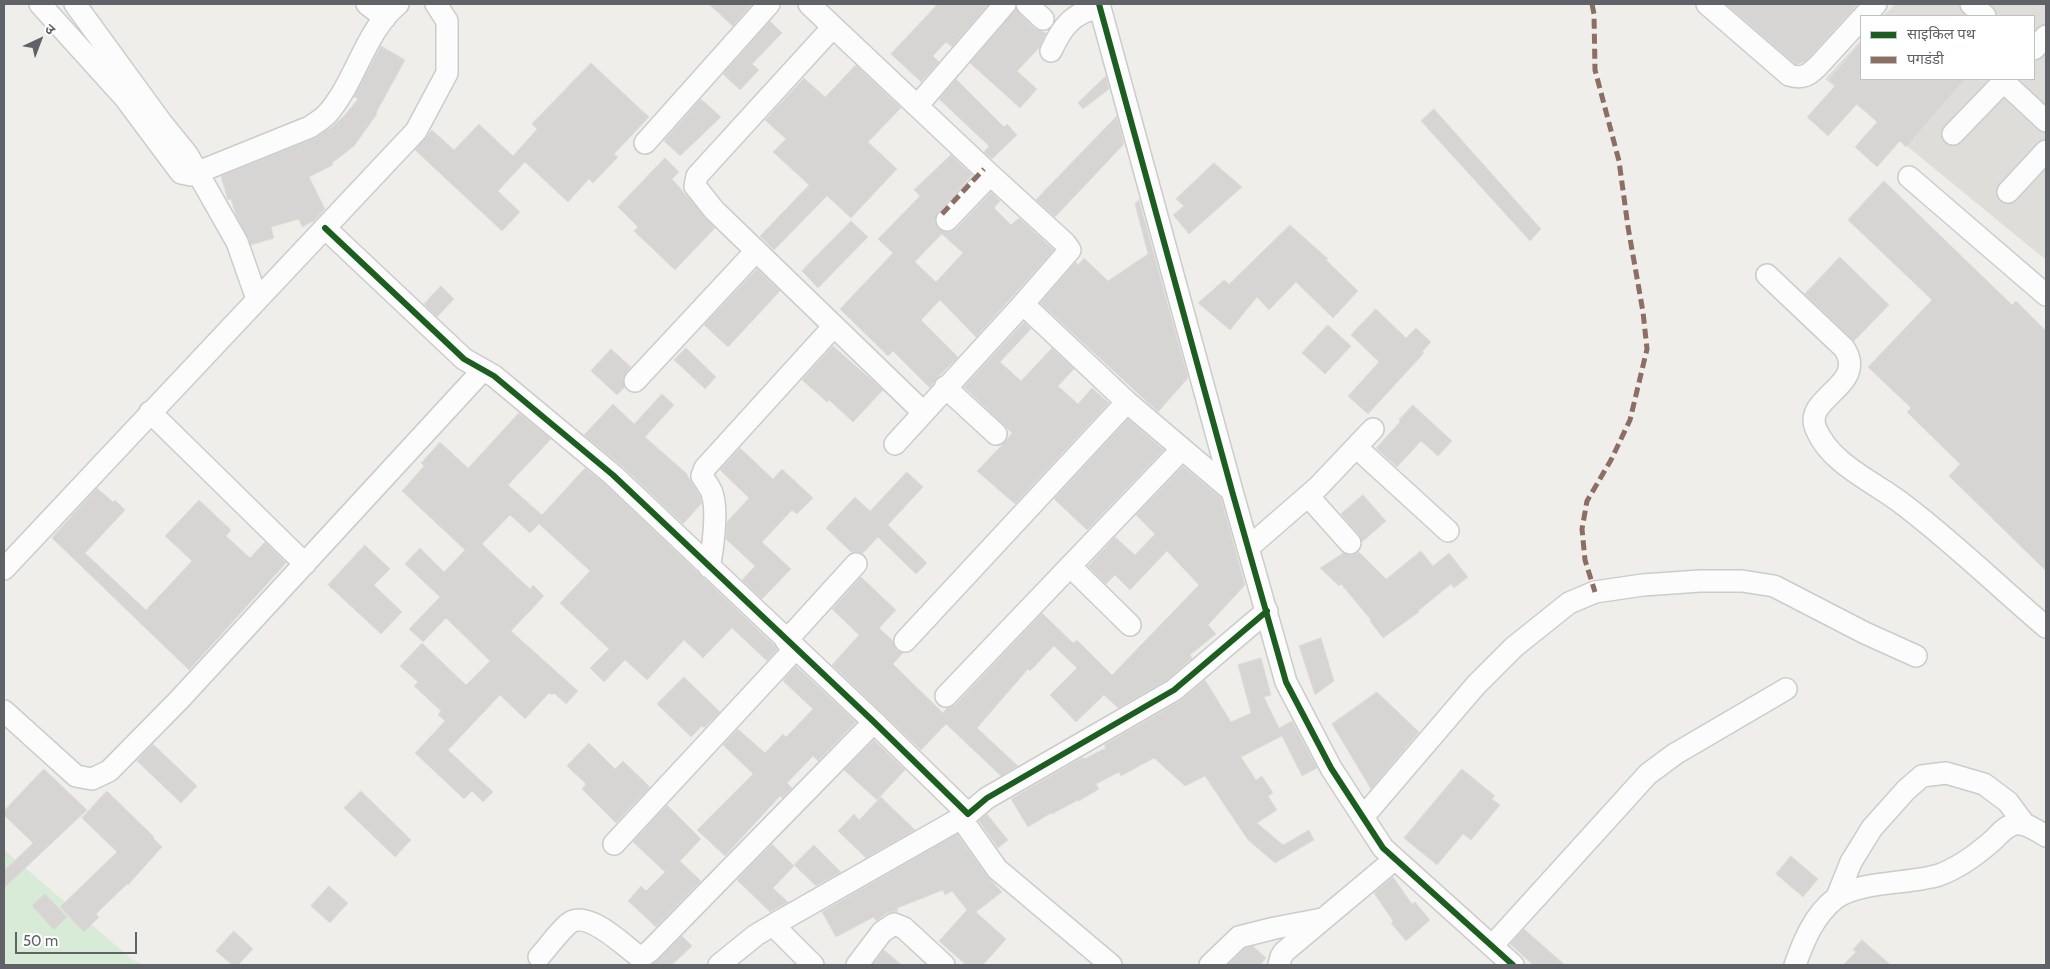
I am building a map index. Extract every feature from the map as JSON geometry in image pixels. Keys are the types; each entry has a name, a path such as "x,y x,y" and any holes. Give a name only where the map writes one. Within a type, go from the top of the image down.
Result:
{"street":[{"path":"40,4 125,98 181,173 191,175 310,127 326,114 341,96 369,42 392,11 367,4"},
{"path":"75,4 161,122 188,154 237,242 257,299"},
{"path":"4,569 416,131 447,73 447,21 436,4"},
{"path":"645,143 769,4"},
{"path":"809,4 1065,243 1070,250 895,444"},
{"path":"917,106 1005,4"},
{"path":"1027,4 1043,19"},
{"path":"1707,4 1789,75 1802,78 1812,72 1860,21"},
{"path":"1865,15 1876,4"},
{"path":"1971,4 1983,15"},
{"path":"1051,52 1061,30 1085,10 1100,5 1286,682 1331,768 1383,848 1513,965"},
{"path":"833,27 698,176 695,186 714,210 923,412"},
{"path":"2035,48 2046,36"},
{"path":"1952,134 2004,80 2046,121"},
{"path":"2008,192 2046,151"},
{"path":"944,217 987,172"},
{"path":"1909,177 2046,295"},
{"path":"325,228 464,359 494,376 613,475 874,722 964,816 997,868 1111,965"},
{"path":"635,381 756,251"},
{"path":"1767,275 1844,348 1849,356 1851,364 1848,375 1820,405 1814,426 1820,438 1833,455 1905,505 2046,627"},
{"path":"1023,304 1126,402 1232,491"},
{"path":"709,567 715,511 712,492 702,476 705,468 834,326"},
{"path":"4,711 14,723 76,776 92,779 109,771 179,700 483,370"},
{"path":"945,387 996,434"},
{"path":"905,641 1126,402"},
{"path":"150,412 305,564"},
{"path":"1249,547 1308,496 1373,429"},
{"path":"1356,447 1448,531"},
{"path":"946,696 1182,449"},
{"path":"1308,496 1350,543"},
{"path":"614,844 791,645 856,564"},
{"path":"1070,566 1130,625"},
{"path":"1363,817 1476,685 1514,647 1569,603 1595,592 1643,585 1700,581 1742,582 1774,586 1865,633 1916,656"},
{"path":"719,965 756,935 964,816 987,798 1174,690 1267,611"},
{"path":"1492,946 1648,774 1675,754 1786,689"},
{"path":"540,957 569,923 580,919 592,922 631,958 642,956 650,951 874,722"},
{"path":"1837,898 1851,862 1864,840 1906,790 1922,776 1946,773 1984,784 2008,802 2025,825"},
{"path":"1795,965 1804,940 1815,920 1837,898 1862,888 1940,874 1962,864 2005,829 2015,824 2025,825 2046,836"},
{"path":"1279,965 1280,957 1284,952 1395,858"},
{"path":"1210,965 1239,937 1323,919"},
{"path":"857,965 882,932 894,924 904,928 944,965"},
{"path":"774,925 813,965"}],"shaded area":[{"path":"1895,4 2046,4 2046,260 1825,79 1860,41 1860,80 2035,80 2035,15 1884,15"}],"green space":[{"path":"4,850 133,960 144,965 4,965"}],"building":[{"path":"709,4 752,4 733,26"},
{"path":"938,4 989,4 952,47 946,42 933,56 939,62 921,82 891,54"},
{"path":"1726,4 1858,4 1806,61 1795,64"},
{"path":"1016,9 1034,28 1046,33 1040,47 1017,71 1037,89 1020,108 970,63"},
{"path":"770,21 782,33 752,64 759,70 740,90 723,74"},
{"path":"1860,43 1860,80 1964,80 1906,147 1900,141 1877,167 1855,147 1877,122 1857,104 1828,136 1807,117 1835,86 1829,80"},
{"path":"381,46 405,60 377,114 354,146 332,163 333,165 309,177 325,209 314,221 302,227 299,219 271,227 274,238 251,245 235,213 231,199 228,200 221,176 315,138 332,127 358,99 354,97"},
{"path":"591,63 649,117 614,154 618,157 593,183 589,179 568,202 525,162 498,191 520,212 502,231 415,150 432,130 454,150 479,124 513,156 537,129 532,124"},
{"path":"856,65 901,108 868,142 897,169 851,218 827,196 774,250 760,236 809,185 773,152 786,139 765,120 804,78 825,97"},
{"path":"1106,76 1109,89 1083,109 1078,103"},
{"path":"956,79 1004,127 1007,124 1017,135 992,159 984,152 989,146 939,99"},
{"path":"701,99 721,117 680,156 664,141"},
{"path":"1434,109 1541,229 1530,241 1421,121"},
{"path":"1117,116 1124,144 1055,217 1036,200"},
{"path":"951,155 972,175 938,212 935,223 939,229 950,232 956,229 991,192 1000,201 994,208 1011,225 1019,218 1054,250 976,337 940,300 921,320 958,357 936,379 930,388 893,351 888,356 840,309 893,253 878,239 920,196 914,190","holes":["942,234 963,253 936,282 915,262"]},
{"path":"665,158 679,172 672,179 715,228 675,270 634,231 638,227 618,207"},
{"path":"1214,163 1242,187 1189,234 1173,215 1184,206 1176,199"},
{"path":"1884,181 2012,305 2016,301 2046,331 2046,571 1949,476 1960,464 1907,412 1911,408 1868,367 1932,300 1848,220"},
{"path":"1139,200 1188,378 1158,412 1040,303 1076,262 1078,265 1084,258 1108,281 1148,254 1135,204"},
{"path":"851,221 868,237 818,288 802,271"},
{"path":"1290,225 1328,259 1326,260 1358,291 1333,318 1296,282 1269,310 1257,297 1230,330 1198,303 1224,280 1229,284"},
{"path":"1840,257 1889,305 1854,341 1805,294"},
{"path":"757,269 780,291 728,347 704,325"},
{"path":"441,286 454,299 437,317 424,304"},
{"path":"1376,309 1406,338 1416,328 1431,342 1422,352 1424,353 1368,414 1348,396 1379,362 1351,335"},
{"path":"1024,322 1031,329 1000,362 1021,381 1052,348 1074,369 1058,386 1078,404 1092,388 1109,403 1015,504 977,471 1012,433 964,387"},
{"path":"1328,325 1351,346 1325,374 1302,353"},
{"path":"833,346 883,390 853,422 829,400 827,402 802,380"},
{"path":"686,348 716,377 705,389 674,360"},
{"path":"611,349 631,367 623,378 625,387 617,395 591,371"},
{"path":"662,394 674,405 645,437 686,473 700,496 702,503 683,524 622,466 584,435 613,404 634,424"},
{"path":"1413,405 1452,441 1438,456 1421,441 1397,467 1376,448"},
{"path":"519,413 551,439 508,485 542,515 585,468 605,484 774,645 777,650 767,661 732,628 703,658 684,640 647,680 625,660 604,682 590,668 609,649 560,603 590,571 539,524 530,533 510,515 482,544 530,589 533,585 544,596 511,631 578,691 566,704 554,693 552,695 549,693 525,719 500,695 448,750 493,792 483,802 472,791 464,799 415,753 445,721 438,715 441,711 414,686 418,682 400,666 422,643 466,685 490,661 446,618 423,642 409,629 440,597 405,564 420,548 444,572 465,550 402,491 424,466 421,463 440,442 468,468"},
{"path":"1128,419 1164,450 1087,530 1054,499"},
{"path":"740,448 773,479 782,469 813,498 797,514 792,510 762,542 791,569 762,599 742,580 755,566 726,539 727,522 749,498 720,470"},
{"path":"1183,466 1221,498 1245,585 1208,625 1216,634 1190,655 1192,658 1167,680 1118,708 1104,695 1076,722 1050,695 1077,668 1054,646 1030,671 1028,669 977,728 1018,766 1001,776 946,724 921,750 832,665 859,635 832,609 861,577 896,610 879,628 893,641 896,650 903,653 893,664 943,713 947,708 955,705 1042,613 1073,643 1077,640 1112,675 1199,585 1167,551 1130,590 1115,575 1106,584 1088,566 1115,537 1135,555 1155,534 1136,515"},
{"path":"907,472 923,487 888,525 927,563 916,574 878,537 862,554 851,552 826,528 855,497 870,511"},
{"path":"97,488 113,502 115,500 125,510 85,553 146,610 192,561 165,536 199,500 231,530 226,536 250,558 265,542 286,563 189,670 52,538"},
{"path":"1363,495 1386,521 1362,542 1359,535 1341,514"},
{"path":"365,545 390,569 374,585 402,612 381,634 328,585"},
{"path":"1421,551 1433,566 1449,553 1468,577 1454,588 1451,584 1419,612 1383,638 1371,620 1341,584 1339,586 1320,568 1343,553 1352,555 1359,552 1386,579"},
{"path":"1321,638 1334,681 1315,695 1299,646"},
{"path":"1261,658 1271,695 1264,697 1279,728 1292,721 1317,768 1302,776 1282,736 1241,757 1256,780 1262,776 1273,793 1268,796 1277,810 1257,823 1283,845 1309,830 1314,840 1275,863 1248,840 1205,776 1185,786 1154,758 1121,776 1119,772 1096,784 1099,789 1028,827 1011,799 1083,757 1084,759 1106,748 1104,745 1180,701 1205,680 1231,722 1251,713 1238,665"},
{"path":"796,666 856,722 818,761 813,756 787,783 792,788 782,798 780,796 725,856 697,830 753,774 723,745 738,729 765,753 783,734 786,737 813,709 783,681"},
{"path":"684,677 720,712 704,728 702,726 691,737 657,704"},
{"path":"1377,692 1419,732 1371,789 1332,724"},
{"path":"874,740 905,770 877,800 844,770"},
{"path":"589,743 615,769 623,761 650,787 616,823 582,789 586,784 567,766"},
{"path":"153,744 197,786 181,803 137,761"},
{"path":"44,769 87,810 4,888 4,871 33,843 4,815 4,811"},
{"path":"1462,769 1495,796 1492,799 1500,805 1471,840 1463,834 1437,865 1404,838"},
{"path":"107,791 162,847 128,885 96,914 99,917 84,932 60,907 117,852 82,818"},
{"path":"361,791 411,840 395,857 344,808"},
{"path":"881,797 915,830 866,858 838,831 854,814 859,820"},
{"path":"667,805 701,839 680,861 701,881 656,927 628,901 641,886 646,891 665,872 633,842"},
{"path":"987,814 1008,840 998,848 979,821"},
{"path":"957,834 987,876 1002,892 976,912 1006,939 983,965 966,965 939,941 967,910 952,891 945,895 943,890 897,908 898,911 887,913 876,921 874,917 836,937 822,912"},
{"path":"772,844 794,866 773,888 788,902 770,912 737,880"},
{"path":"814,845 841,872 816,886 794,865"},
{"path":"1791,856 1818,879 1803,897 1776,874"},
{"path":"1393,877 1412,904 1415,902 1430,920 1406,941 1391,923 1393,921 1374,893"},
{"path":"329,886 348,903 330,923 311,906"},
{"path":"45,894 67,917 54,930 32,906"},
{"path":"1524,929 1565,965 1533,965 1510,944"},
{"path":"234,931 253,949 238,965 232,965 216,951"},
{"path":"682,936 692,946 672,965 652,965"},
{"path":"1862,940 1891,965 1843,965 1856,952 1853,950"},
{"path":"1253,946 1266,958 1260,965 1228,965 1245,948"},
{"path":"884,950 902,965 872,965"}],"marked path":[{"path":"1592,4 1594,14 1595,70 1619,161 1647,349 1630,420 1611,460 1587,501 1582,529 1585,560 1595,592"},
{"path":"942,214 984,169"}],"cycle path":[{"path":"1099,4 1286,682 1331,768 1383,848 1513,965"},
{"path":"325,228 464,359 494,376 613,475 874,722 968,814 987,798 1174,690 1267,611"}]}
